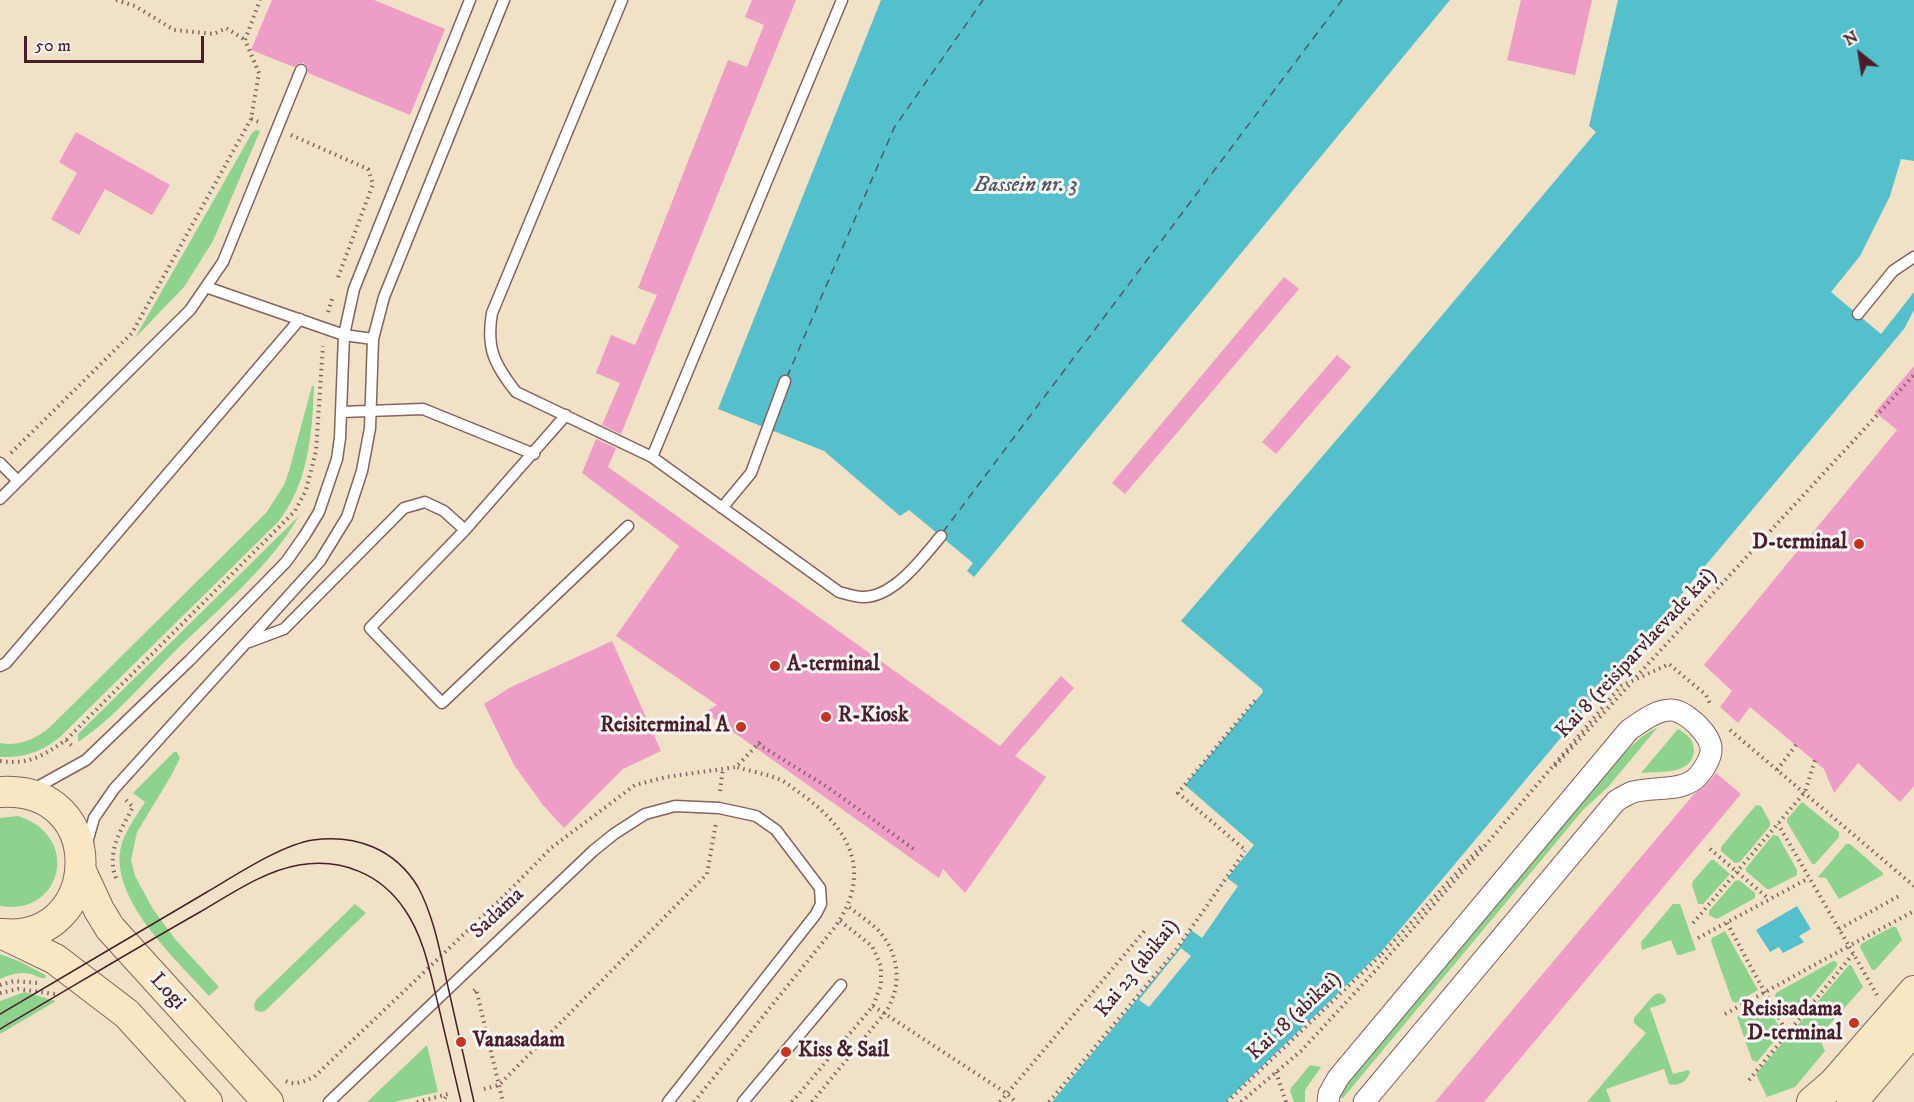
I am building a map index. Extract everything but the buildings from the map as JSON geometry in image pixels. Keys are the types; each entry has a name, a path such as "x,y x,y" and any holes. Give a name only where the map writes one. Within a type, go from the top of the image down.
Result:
{"street":[{"path":"1328,1102 1329,1094 1338,1078 1629,730 1648,717 1664,710 1674,710 1686,716 1703,730 1711,742 1712,751 1698,776 1688,783 1632,792 1616,801 1364,1102"},
{"name":"Logi","path":"10,790 46,801 59,811 74,831 81,863 99,910 117,938 268,1102"},
{"path":"2,934 23,933 40,928 56,918 68,905 77,889 81,863"},
{"path":"2,934 55,958 127,1014 207,1102"},
{"path":"1812,1102 1833,1084 1914,991"},
{"path":"1852,1102 1914,1029"}],"lane":[{"path":"10,790 86,760 190,660 286,562 319,512 337,459 344,335 354,289 470,0"},
{"path":"81,863 94,818 114,789 320,561 346,517 362,471 370,428 373,339 384,297 504,0"},
{"path":"622,0 492,313 489,333 492,353 501,373 516,392 652,457 839,592 864,597 888,590 909,573 941,536"},
{"path":"652,457 842,0"},
{"path":"0,499 190,310 222,261 301,70"},
{"path":"1858,314 1893,272 1914,257"},
{"path":"206,287 344,335 373,339"},
{"path":"0,666 6,663 300,320"},
{"path":"722,508 751,473 785,381"},
{"path":"341,412 423,409 534,454"},
{"path":"566,415 465,530 370,628 442,703 628,526"},
{"path":"0,464 18,481"},
{"path":"246,643 284,628 404,508 425,502 444,511 465,530"},
{"name":"Sadama","path":"329,1102 614,834 645,814 675,806 719,808 756,816 776,830 820,888 821,904 816,914 667,1102"},
{"path":"667,1102 769,975"},
{"path":"743,1102 842,985"}],"path":[{"path":"0,464 132,333 251,119 259,73 244,40 226,28 214,34 174,30 135,6 116,0"},
{"path":"244,40 260,0"},
{"path":"0,761 17,764 33,760 66,740 295,511 306,490 316,451 324,328 338,274 373,184 368,169 251,119"},
{"name":"Kai 8 (reisiparvlaevade kai)","path":"1382,954 1914,375"},
{"name":"Kai 23 (abikai)","path":"1049,1102 1176,950 1244,850 1178,793 1257,698"},
{"path":"66,740 86,760"},
{"path":"736,767 759,742 829,788 915,850"},
{"path":"1777,770 1797,745"},
{"path":"1693,923 1805,792 1815,760"},
{"path":"291,1083 303,1082 314,1077 505,896 550,848 635,785 666,777 736,767 781,780 816,806 847,840 854,863 852,895 839,920 694,1102"},
{"path":"484,1089 499,1085 707,874 719,808 723,768"},
{"path":"114,789 133,807 116,838 112,867 119,885"},
{"path":"1805,792 1914,886"},
{"path":"1778,824 1876,995"},
{"path":"1710,849 1769,899"},
{"path":"1698,938 1809,878"},
{"path":"1839,929 1899,896"},
{"path":"812,1102 891,1005 895,991 897,977 892,954 878,931 848,906"},
{"path":"1725,1014 1914,911"},
{"path":"792,1102 873,1006 879,993 882,975 877,956 865,939 839,920"},
{"path":"1727,923 1787,1033"},
{"path":"1000,1102 1147,928"},
{"name":"Kai 18 (abikai)","path":"1227,1102 1382,954"},
{"path":"1749,1080 1853,954"},
{"path":"467,997 476,989 502,1102"},
{"path":"873,1006 1006,1093 1016,1102"},
{"path":"1276,1072 1286,1102"},
{"path":"417,1102 448,1094 442,1102"}],"green space":[{"path":"256,130 260,131 213,241 184,287 135,338 252,133"},
{"path":"312,386 314,386 312,422 307,457 296,491 278,522 60,737 32,753 0,757 0,743 13,744 26,741 49,728 266,513 284,485"},
{"path":"299,516 258,571 115,712 78,742 78,734"},
{"path":"1658,727 1608,787 1583,810 1343,1098 1340,1098 1340,1091 1609,766 1644,735"},
{"path":"1678,729 1689,738 1694,747 1692,759 1687,765 1673,771 1641,773"},
{"path":"174,752 177,752 180,758 137,832 131,860 135,876 153,909 175,939 219,987 209,996 150,930 126,891 121,871 120,851 124,838 145,802 133,793"},
{"path":"1802,802 1839,832 1839,837 1815,864 1812,864 1787,822"},
{"path":"1756,805 1761,806 1770,826 1740,862 1735,863 1721,851 1721,847"},
{"path":"18,816 38,826 51,840 57,857 56,873 50,888 38,900 21,906 0,906 0,818"},
{"path":"1773,835 1778,836 1797,870 1797,875 1767,889 1746,871 1746,868"},
{"path":"1846,844 1850,844 1883,875 1839,899 1826,878 1818,877"},
{"path":"1711,860 1730,874 1703,904 1698,904 1692,885 1693,881"},
{"path":"1739,880 1755,893 1755,898 1717,919 1709,915 1709,911 1735,881"},
{"path":"355,904 366,913 265,1011 255,1010 256,1000"},
{"path":"1673,904 1680,904 1696,950 1677,955 1671,940 1642,950 1641,942"},
{"path":"1896,927 1902,940 1875,970 1872,970 1860,947 1861,944"},
{"path":"1725,931 1758,990 1736,1003 1732,1001 1711,941 1712,938"},
{"path":"0,954 21,962 45,975 46,978 23,973 0,979"},
{"path":"1833,961 1837,962 1837,966 1793,1019 1787,1018 1775,996 1776,993"},
{"path":"1849,965 1863,987 1822,1033 1820,1039 1825,1051 1795,1087 1767,1097 1756,1074"},
{"path":"25,992 56,1001 0,1034 0,1001"},
{"path":"1659,993 1666,999 1665,1003 1650,1008 1673,1074 1688,1070 1690,1072 1687,1078 1679,1084 1669,1084 1664,1069 1606,1089 1611,1102 1587,1102 1646,1033 1634,1023 1634,1018 1653,996"},
{"path":"1762,1001 1765,1002 1781,1033 1757,1062 1752,1060 1737,1017"},
{"path":"427,1045 438,1092 394,1102 367,1102"},
{"path":"1310,1065 1321,1067 1305,1090 1305,1102 1294,1102 1291,1088"}],"water":[{"name":"Bassein nr. 3","path":"881,0 1450,0 974,577 967,571 973,563 909,510 900,516 824,451 718,409"},
{"path":"1618,0 1914,0 1914,310 1904,329 1381,952 1225,1102 1052,1102 1176,952 1227,878 1254,845 1185,785 1263,692 1181,621 1596,132 1589,126"},
{"path":"1797,906 1811,929 1799,936 1804,942 1783,953 1779,947 1770,952 1756,930"}],"pier":[{"path":"1901,159 1914,161 1914,292 1881,334 1831,292 1860,256 1890,196"},
{"path":"1227,878 1238,886 1202,938 1191,930"},
{"path":"1181,948 1191,956 1149,1007 1139,1000"}],"ferry route":[{"path":"787,377 894,128 983,0"},
{"path":"943,532 1342,0"}],"tram line":[{"path":"0,1014 273,854 313,840 344,839 359,842 386,854 409,874 418,887 432,920 438,943 474,1102"},
{"path":"0,1029 260,878 299,865 330,864 359,871 372,878 395,897 412,921 429,968 461,1102"}],"place":[{"name":"D-terminal","path":"1859,544"},
{"name":"A-terminal","path":"775,666"},
{"name":"R-Kiosk","path":"826,717"},
{"name":"Reisiterminal A","path":"741,727"},
{"name":"Reisisadama D-terminal","path":"1854,1023"},
{"name":"Vanasadam","path":"461,1042"},
{"name":"Kiss & Sail","path":"786,1052"}]}
